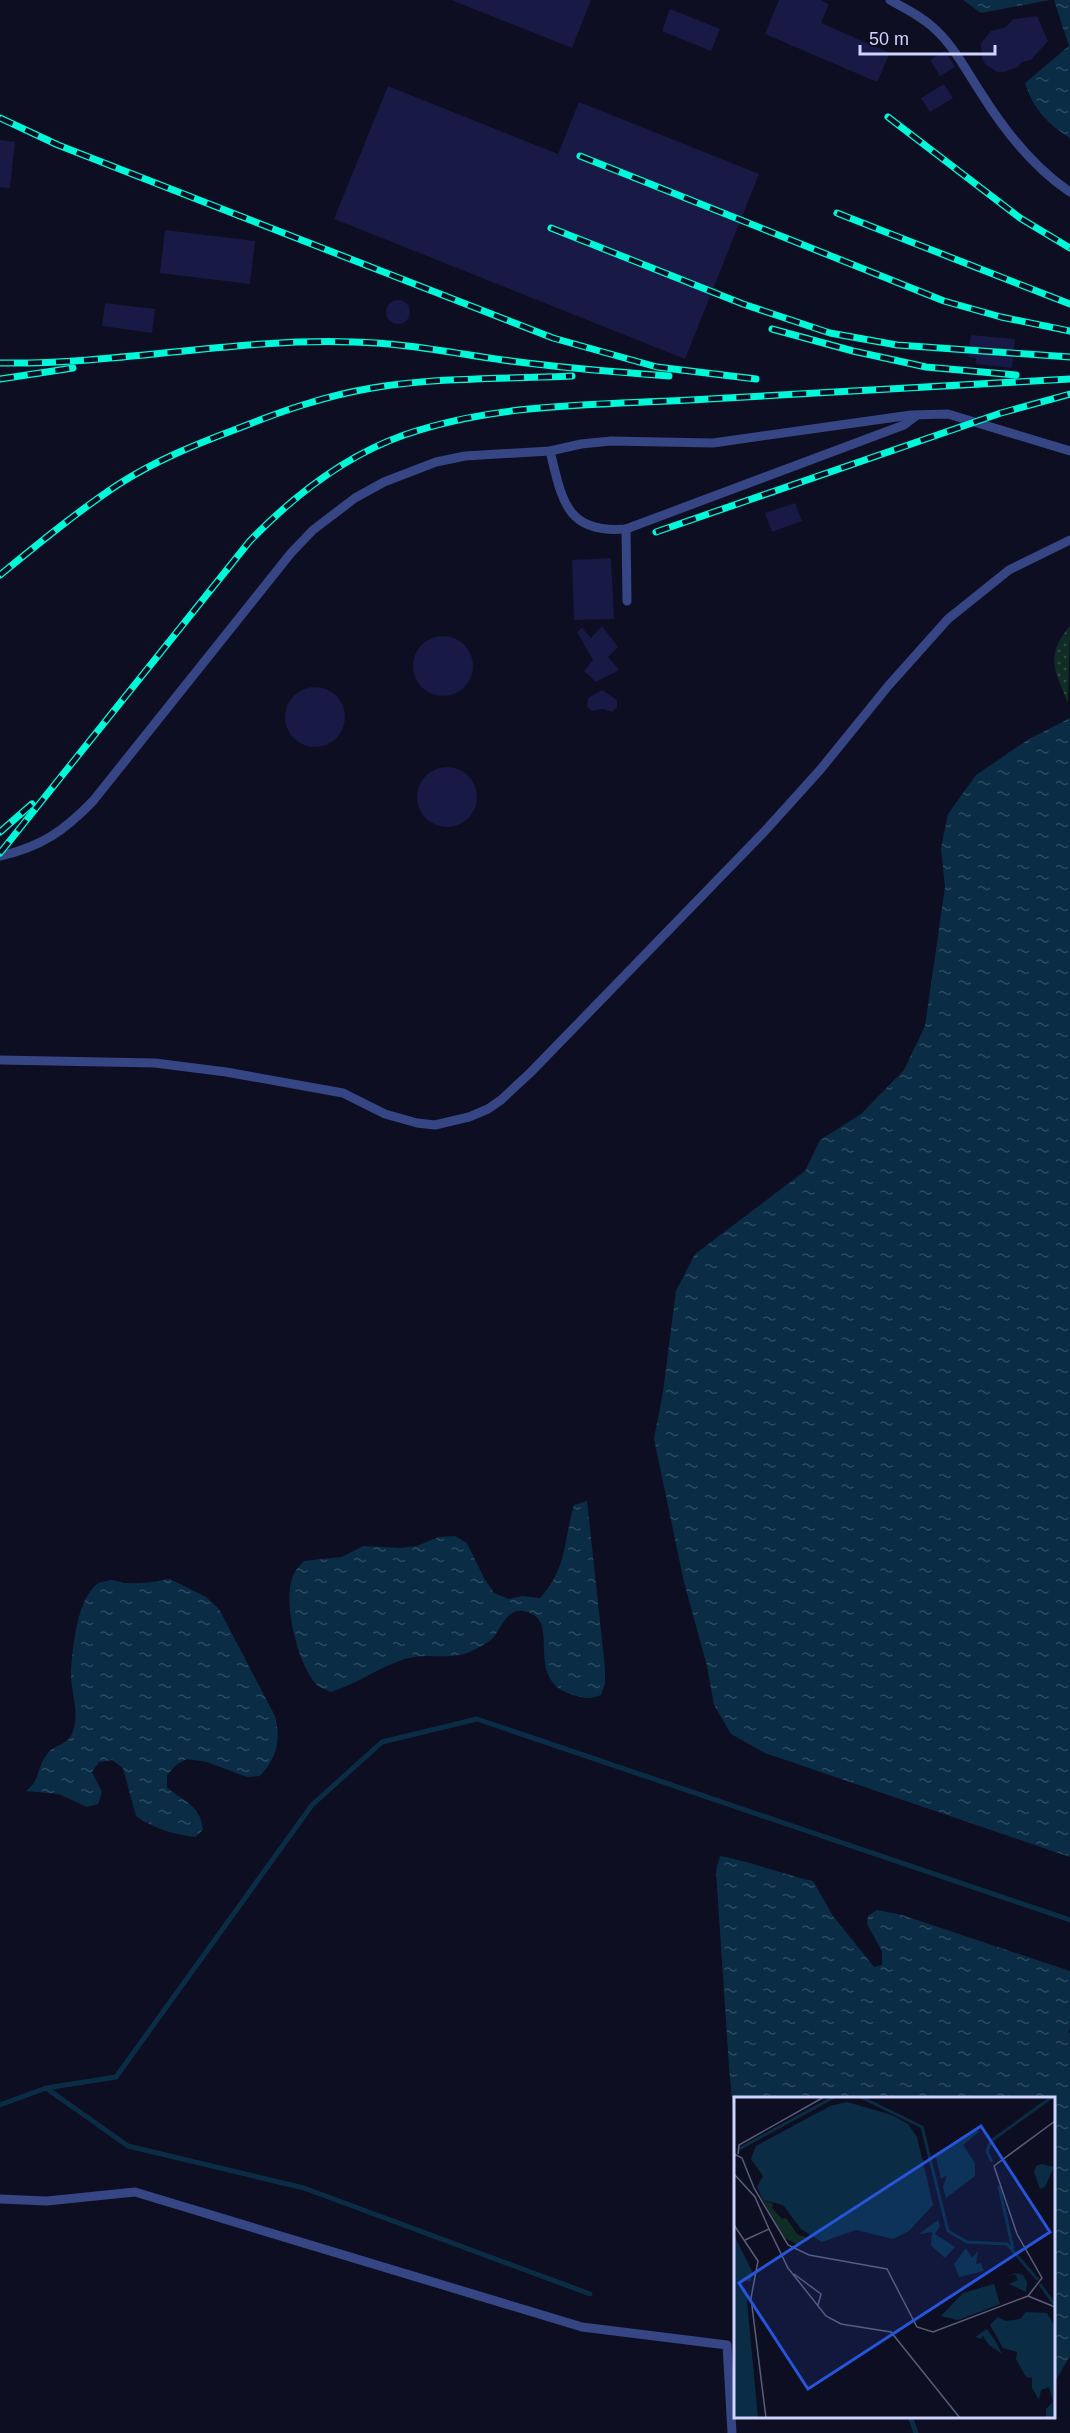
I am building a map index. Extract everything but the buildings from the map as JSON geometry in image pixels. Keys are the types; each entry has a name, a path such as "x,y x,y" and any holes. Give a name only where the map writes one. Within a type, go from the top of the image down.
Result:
{"lane":[{"path":"890,0 926,20 938,31 959,57 1009,134 1045,171 1070,192"},
{"path":"550,451 568,511 578,521 588,526 602,529 626,529 904,425 916,415"},
{"path":"0,856 21,851 58,833 93,801 291,554 334,513 384,482 436,462 465,456 550,451 581,444 611,441 713,443 916,415 960,416 1070,451"},
{"path":"626,529 627,601"},
{"path":"0,1060 155,1064 226,1072 343,1093 385,1114 417,1123 435,1125 470,1117 488,1109 531,1072 764,832 820,771 889,685 948,619 1009,570 1070,540"},
{"path":"0,2199 47,2201 135,2192 582,2327 727,2345 732,2433"}],"green space":[{"path":"1070,626 1068,703 1054,664 1057,646"}],"water":[{"path":"963,0 1050,0 981,13"},
{"path":"1054,0 1070,0 1070,138 1042,115 1025,83 1069,46"},
{"path":"1070,718 1070,1857 765,1753 731,1734 714,1705 707,1666 684,1582 654,1439 663,1392 676,1291 695,1254 805,1171 820,1140 861,1114 904,1070 925,1026 945,887 941,848 948,814 976,775 1029,739"},
{"path":"587,1501 605,1668 605,1684 601,1695 593,1698 582,1697 557,1687 549,1677 545,1665 543,1630 539,1621 532,1614 524,1611 512,1613 490,1640 467,1653 405,1659 331,1692 318,1686 311,1677 298,1648 290,1614 291,1583 295,1572 304,1561 342,1557 363,1546 401,1548 417,1546 439,1537 455,1536 467,1543 494,1593 509,1599 522,1596 540,1598 556,1576 574,1505"},
{"path":"170,1579 206,1597 219,1609 275,1716 278,1733 274,1755 260,1776 247,1777 207,1762 187,1759 177,1764 167,1775 167,1788 191,1805 199,1815 203,1830 195,1837 164,1830 136,1816 123,1768 112,1760 99,1762 92,1772 102,1792 98,1804 87,1807 59,1794 26,1791 37,1777 48,1753 70,1738 72,1734 76,1718 71,1678 73,1649 77,1624 90,1591 97,1584 110,1580 135,1583"},
{"path":"720,1856 813,1881 833,1916 874,1967 882,1965 882,1951 867,1924 868,1916 877,1910 902,1915 1070,1971 1070,2029 1068,2032 1070,2034 1070,2356 1055,2381 1055,2097 734,2097 734,2121 716,1871"}],"waterway":[{"path":"0,2105 46,2088 116,2077 312,1805 382,1742 477,1719 1070,1920"},
{"path":"46,2088 128,2146 304,2188 590,2294"},
{"path":"911,2418 916,2433"}],"railway":[{"path":"888,117 1020,218 1070,248"},
{"path":"0,118 58,145 553,338 657,367 756,379"},
{"path":"580,156 944,301 1001,317 1070,331"},
{"path":"837,213 1070,304"},
{"path":"551,228 743,304 830,333 897,345 1070,357"},
{"path":"772,329 853,351 926,367 1016,375"},
{"path":"0,363 88,360 265,344 353,342 413,347 550,366 669,376"},
{"path":"0,379 73,368"},
{"path":"0,575 73,516 133,476 190,448 285,411 337,395 397,384 572,376"},
{"path":"0,853 249,542 283,509 320,479 382,444 404,435 474,417 546,407 1070,379"},
{"path":"656,532 1001,413 1070,394"},
{"path":"0,832 32,804"}]}
